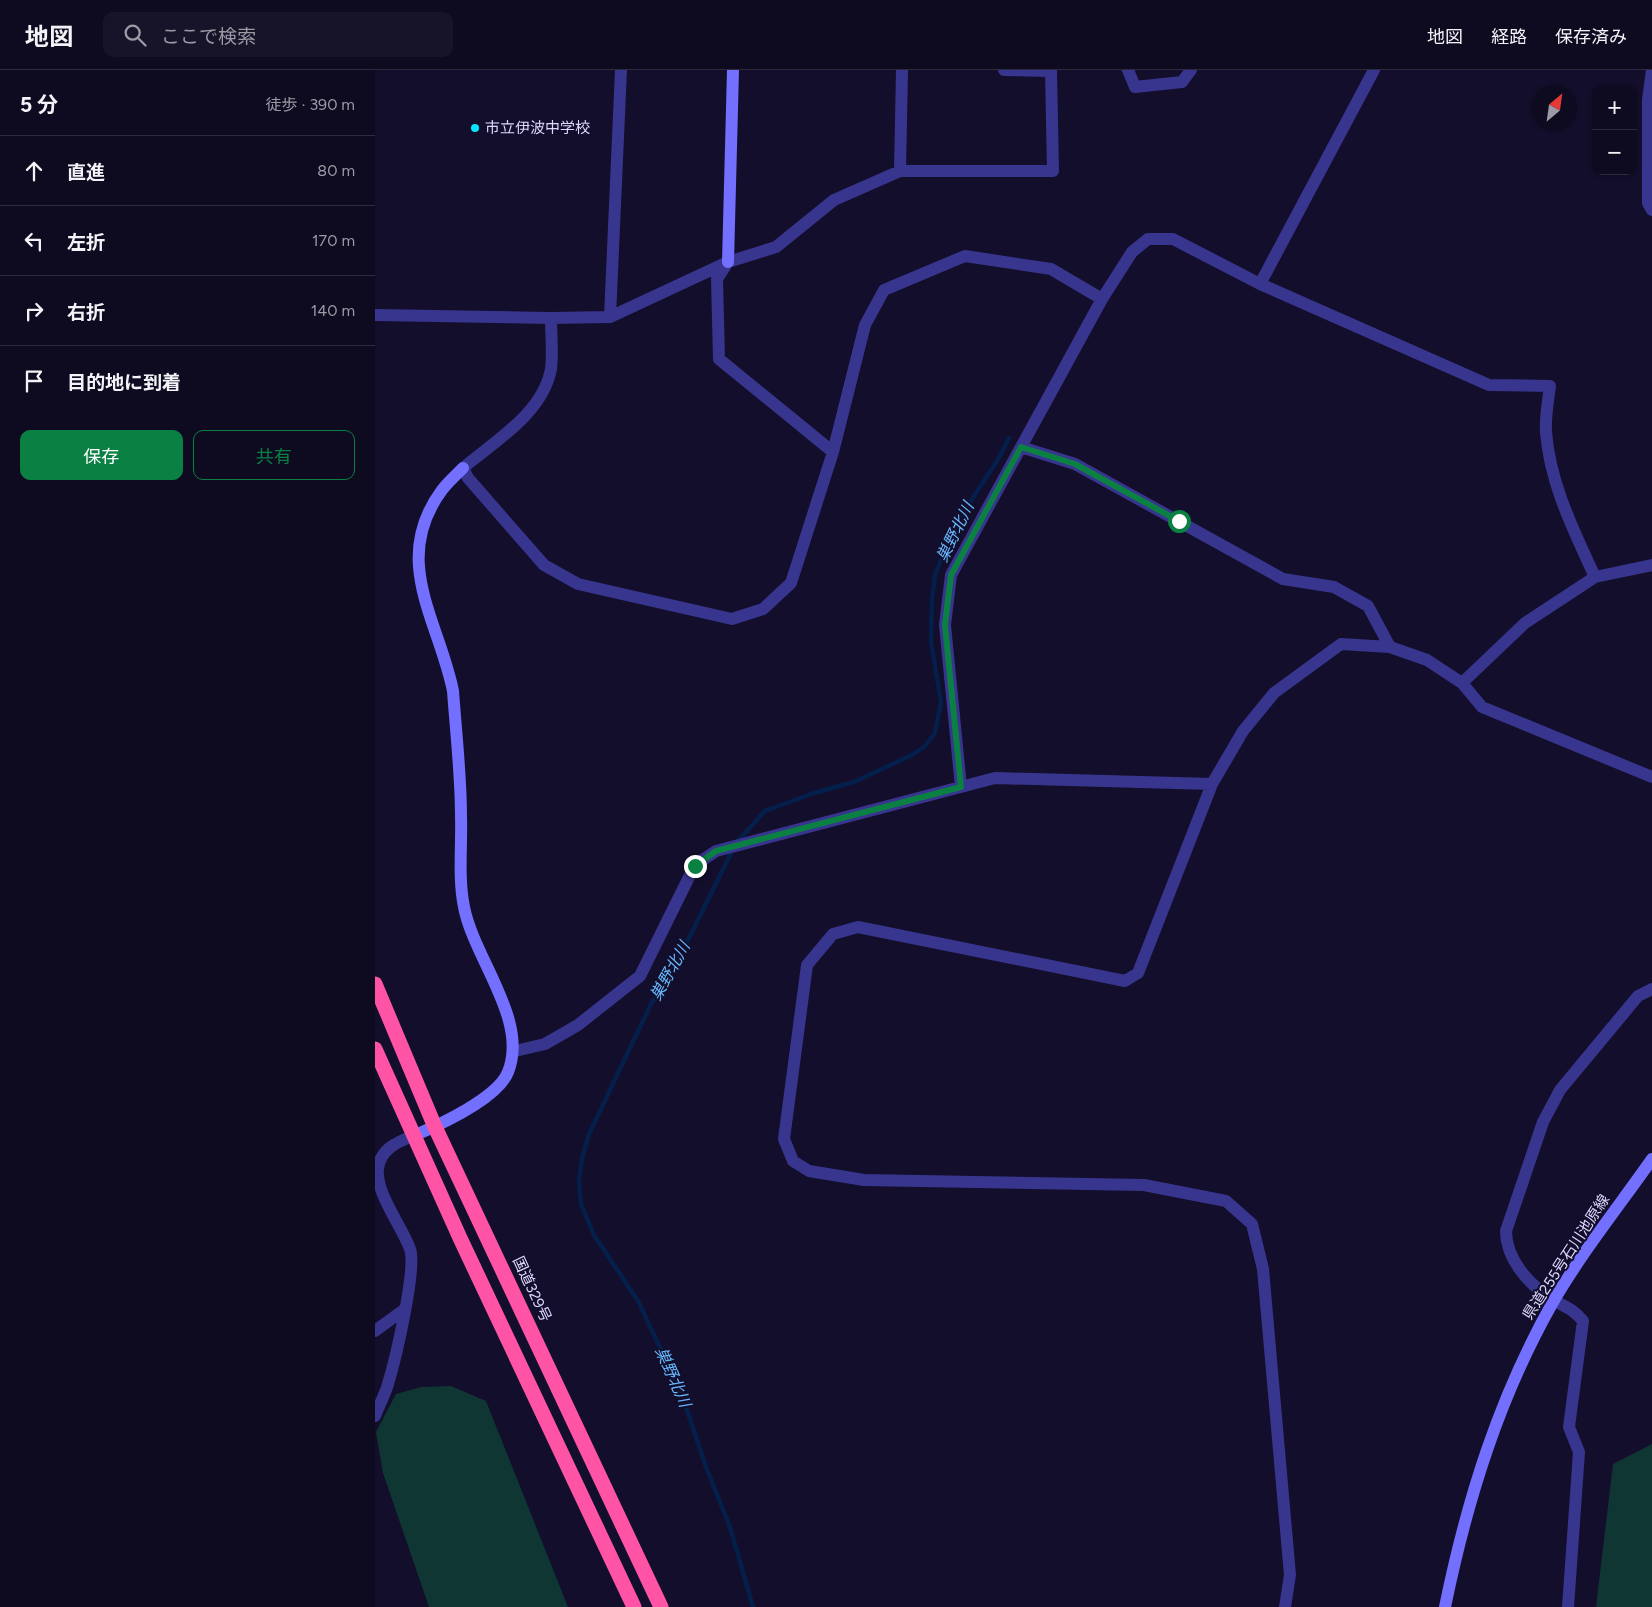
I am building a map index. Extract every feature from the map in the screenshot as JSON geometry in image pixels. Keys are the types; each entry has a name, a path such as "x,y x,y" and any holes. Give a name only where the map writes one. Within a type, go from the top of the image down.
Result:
{"highway":[{"name":"国道329号","path":"375,984 435,1127 661,1607"},
{"path":"375,1049 413,1136 635,1607"}],"street":[{"path":"610,317 621,70"},
{"path":"733,70 728,262 717,279 719,359 833,452"},
{"path":"900,171 902,70"},
{"path":"375,315 551,318 610,317 728,262 776,247 834,200 900,171 1053,172 1051,71 1003,70"},
{"path":"1128,70 1135,87 1182,82 1191,70"},
{"path":"1260,284 1375,70"},
{"path":"1652,70 1649,100 1649,203 1652,210"},
{"path":"961,787 945,625 951,575 1102,298 1132,252 1148,239 1173,239 1260,284 1489,385 1549,386 1545,431 1551,467 1572,528 1595,577"},
{"path":"463,468 468,478 544,565 578,584 732,619 763,610 791,583 833,452 865,325 884,290 965,256 1051,269 1102,298"},
{"path":"375,1416 388,1384 411,1281 411,1251 388,1204 381,1185 378,1168 383,1155 394,1144 435,1127 493,1093 508,1072 515,1051 506,1012 473,938 464,908 461,868 461,816 453,691 449,672 425,604 419,578 419,551 431,510 442,490 463,468 535,408 545,390 551,368 551,318"},
{"path":"1021,447 1075,464 1283,579 1335,587 1368,606 1390,647"},
{"path":"1462,683 1525,623 1595,577 1652,565"},
{"path":"1285,1607 1290,1574 1263,1269 1252,1224 1226,1201 1144,1185 864,1180 809,1171 793,1161 784,1138 807,965 833,934 858,927 1125,981 1138,973 1212,784 1243,731 1274,693 1341,644 1390,647 1427,660 1462,683 1482,707 1652,777"},
{"path":"515,1051 545,1044 578,1025 640,976 695,866 716,851 995,778 1212,784"},
{"path":"1568,1607 1579,1452 1569,1427 1583,1321 1573,1309 1554,1301 1539,1290 1514,1261 1506,1243 1506,1231 1543,1122 1560,1090 1638,996 1652,989"},
{"name":"県道255号石川池原線","path":"1445,1607 1455,1557 1483,1458 1522,1360 1554,1301 1652,1159"},
{"path":"375,1331 405,1309"}],"green space":[{"path":"451,1386 486,1401 568,1607 429,1607 383,1473 376,1432 396,1394 421,1387"},
{"path":"1652,1444 1652,1607 1596,1607 1613,1464"}],"waterway":[{"name":"巣野北川","path":"737,842 765,811 814,793 854,782 912,755 925,746 935,733 941,702 931,642 932,600 935,575 957,522 997,461 1009,438"},
{"name":"巣野北川","path":"733,849 666,982 651,1004 589,1134 582,1158 579,1182 581,1204 594,1235 638,1301 681,1392 706,1467 730,1527 753,1607"}],"place":[{"name":"市立伊波中学校","path":"475,128"}],"route":[{"path":"695,866 716,851 961,787 945,625 951,575 1021,447 1075,464 1179,521"}]}
